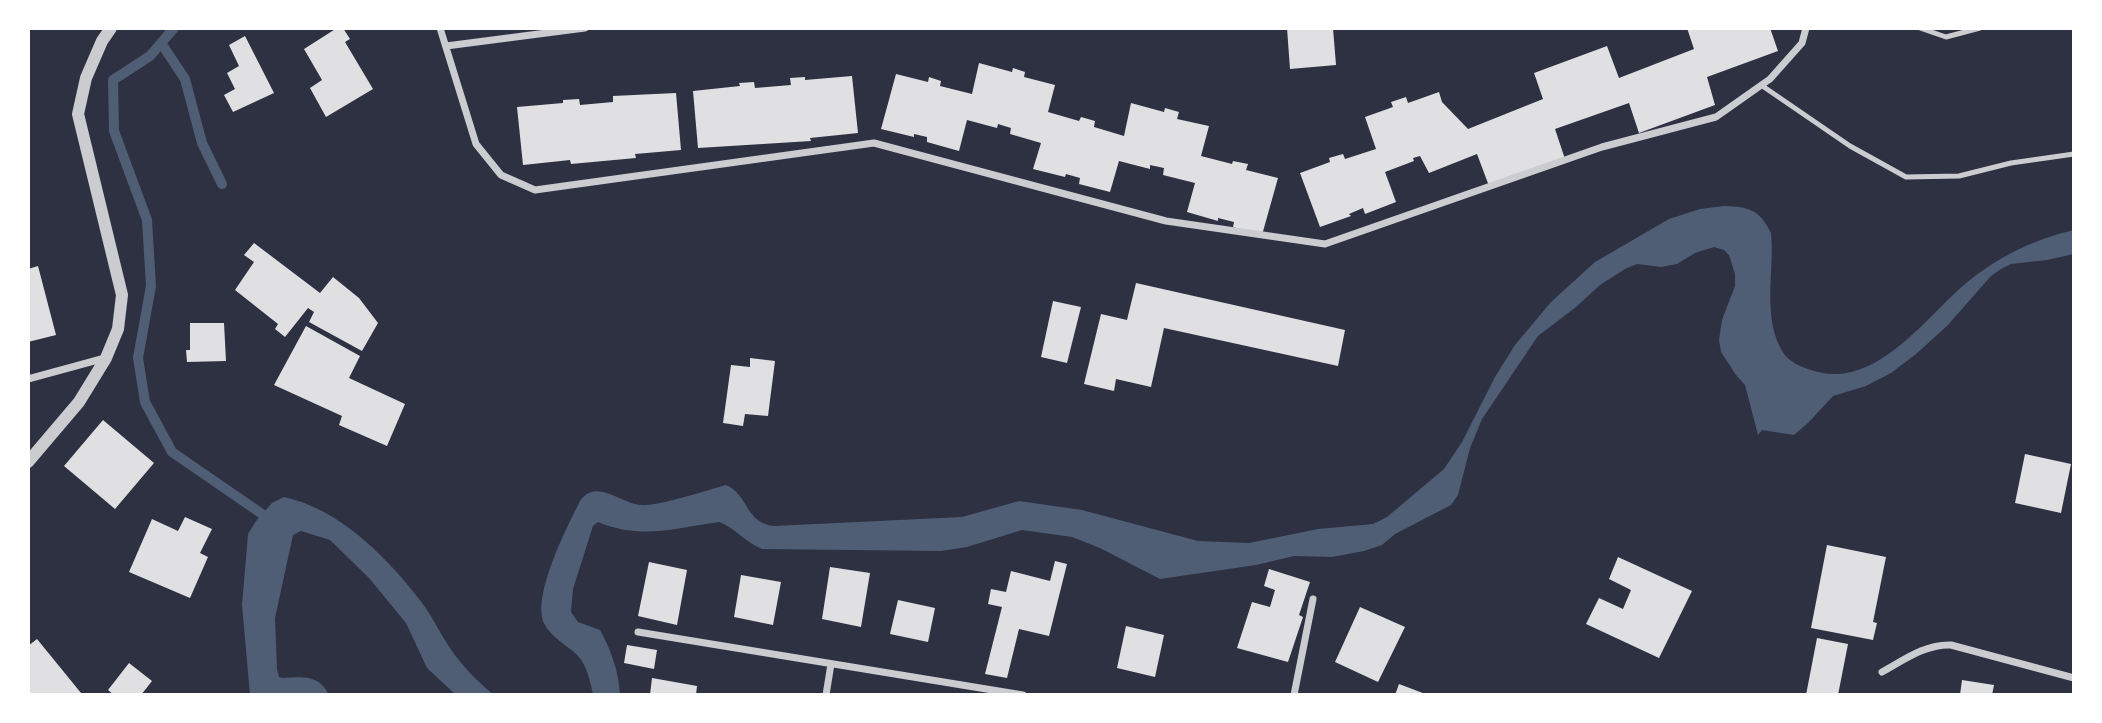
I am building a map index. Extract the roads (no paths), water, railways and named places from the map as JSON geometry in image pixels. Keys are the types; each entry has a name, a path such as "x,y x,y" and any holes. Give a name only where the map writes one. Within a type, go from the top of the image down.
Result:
{"street":[{"path":"28,462 79,402 106,358 118,329 122,295 78,114 86,78 102,41 111,28"},
{"path":"440,28 476,144 501,175 535,190 874,143 1166,222 1325,244 1602,147 1716,117 1770,79 1802,43 1806,28"},
{"path":"446,46 584,28"},
{"path":"28,380 106,358"},
{"path":"1294,695 1313,599"},
{"path":"638,632 1023,695"},
{"path":"1882,672 1919,652 1942,644 2074,678"},
{"path":"826,695 831,664"}],"lane":[{"path":"1920,28 1946,37 1980,28"},
{"path":"1761,85 1850,146 1906,177 1959,176 2011,163 2074,154"}],"water":[{"path":"1724,206 1752,211 1762,219 1771,233 1771,310 1777,340 1784,354 1803,367 1834,374 1856,371 1877,362 1915,332 1965,284 2016,250 2074,230 2074,254 2011,264 2001,269 1991,276 1947,326 1916,354 1891,373 1866,386 1833,396 1794,435 1762,430 1758,435 1745,385 1721,352 1719,340 1722,320 1735,286 1735,274 1729,255 1724,250 1714,247 1695,253 1677,264 1661,267 1637,264 1625,269 1600,285 1538,336 1482,419 1470,448 1458,495 1451,505 1395,534 1382,545 1364,551 1332,557 1294,556 1256,565 1160,579 1100,548 1072,537 1022,530 967,547 941,551 762,549 719,522 644,531 598,522 593,526 573,589 571,612 578,622 600,630 614,661 620,695 593,695 583,663 545,625 542,598 552,563 580,501 586,494 593,492 648,505 726,485 739,495 758,520 774,526 962,517 1019,501 1082,510 1198,541 1249,543 1318,529 1373,524 1387,517 1444,469 1462,442 1495,377 1515,345 1551,302 1595,262 1669,219 1700,209"},
{"path":"284,497 305,503 345,525 380,555 425,607 459,661 494,695 456,695 427,668 406,623 369,578 330,540 301,531 293,535 275,618 277,669 279,677 282,678 303,677 315,680 329,695 250,695 242,605 248,534 272,503"}],"waterway":[{"path":"174,28 150,56 113,80 114,131 147,220 151,286 138,358 145,402 172,452 262,514 268,523"},
{"path":"161,43 185,79 202,143 222,184"}]}
